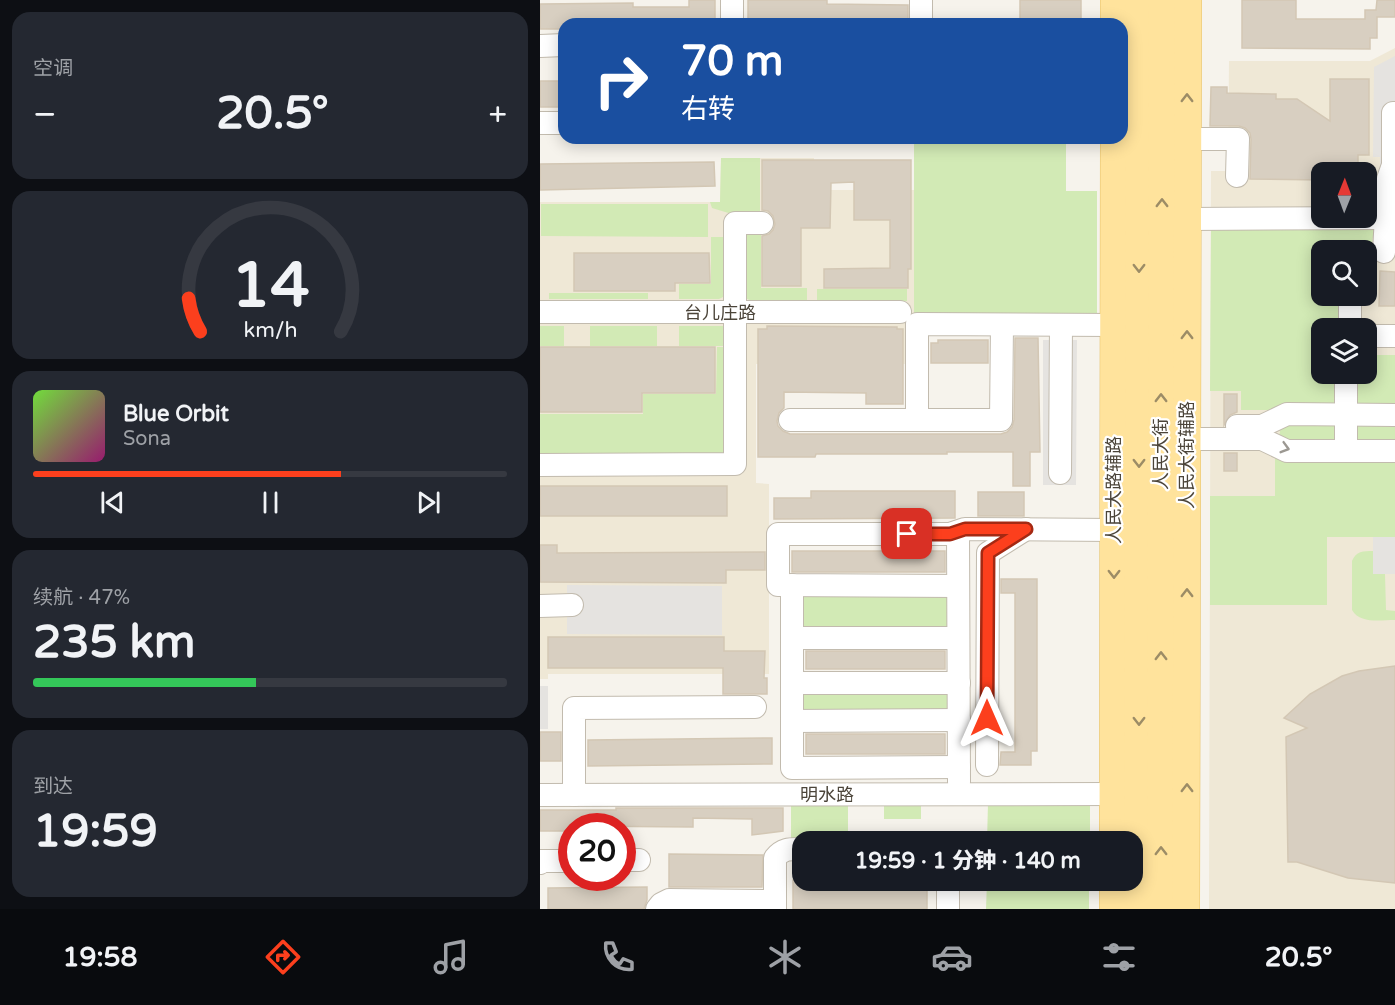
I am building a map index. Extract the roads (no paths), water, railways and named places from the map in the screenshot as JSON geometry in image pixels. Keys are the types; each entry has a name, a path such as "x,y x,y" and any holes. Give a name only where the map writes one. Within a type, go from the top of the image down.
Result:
{"main road":[{"path":"1114,0 1114,18"},
{"name":"人民大街","path":"1138,909 1139,0"},
{"name":"人民大街","path":"1161,909 1162,0"},
{"name":"人民大街辅路","path":"1186,909 1188,0"},
{"name":"人民大路辅路","path":"1113,831 1114,144"},
{"path":"1113,891 1113,909"}],"street":[{"path":"732,0 732,18"},
{"path":"921,0 921,18"},
{"path":"540,46 558,45"},
{"path":"1382,253 1388,210 1388,179 1393,165 1393,113 1395,113"},
{"path":"540,123 558,123"},
{"path":"1200,139 1238,139 1237,176"},
{"path":"1187,219 1386,218"},
{"path":"540,465 735,464 735,223 762,223"},
{"name":"台儿庄路","path":"540,312 900,312"},
{"path":"917,420 917,324 1114,325"},
{"path":"790,420 1000,420 1002,325"},
{"path":"1060,473 1061,325"},
{"path":"1377,336 1395,336"},
{"path":"1346,384 1346,451"},
{"path":"1187,433 1262,426 1287,414 1395,415"},
{"path":"1187,433 1262,439 1287,451 1395,451"},
{"path":"958,586 778,585 778,534 950,534 965,529 1114,530"},
{"path":"987,765 988,553 1026,529"},
{"path":"958,531 959,795"},
{"path":"792,585 792,768 959,767"},
{"path":"540,606 572,605"},
{"path":"792,638 958,638"},
{"path":"792,683 958,683"},
{"path":"574,795 574,708 755,707"},
{"path":"792,721 959,720"},
{"name":"明水路","path":"540,795 1113,794"},
{"path":"657,909 669,900 775,905 776,858 780,852 792,849"},
{"path":"540,863 541,861 558,861"},
{"path":"948,891 948,909"}]}
